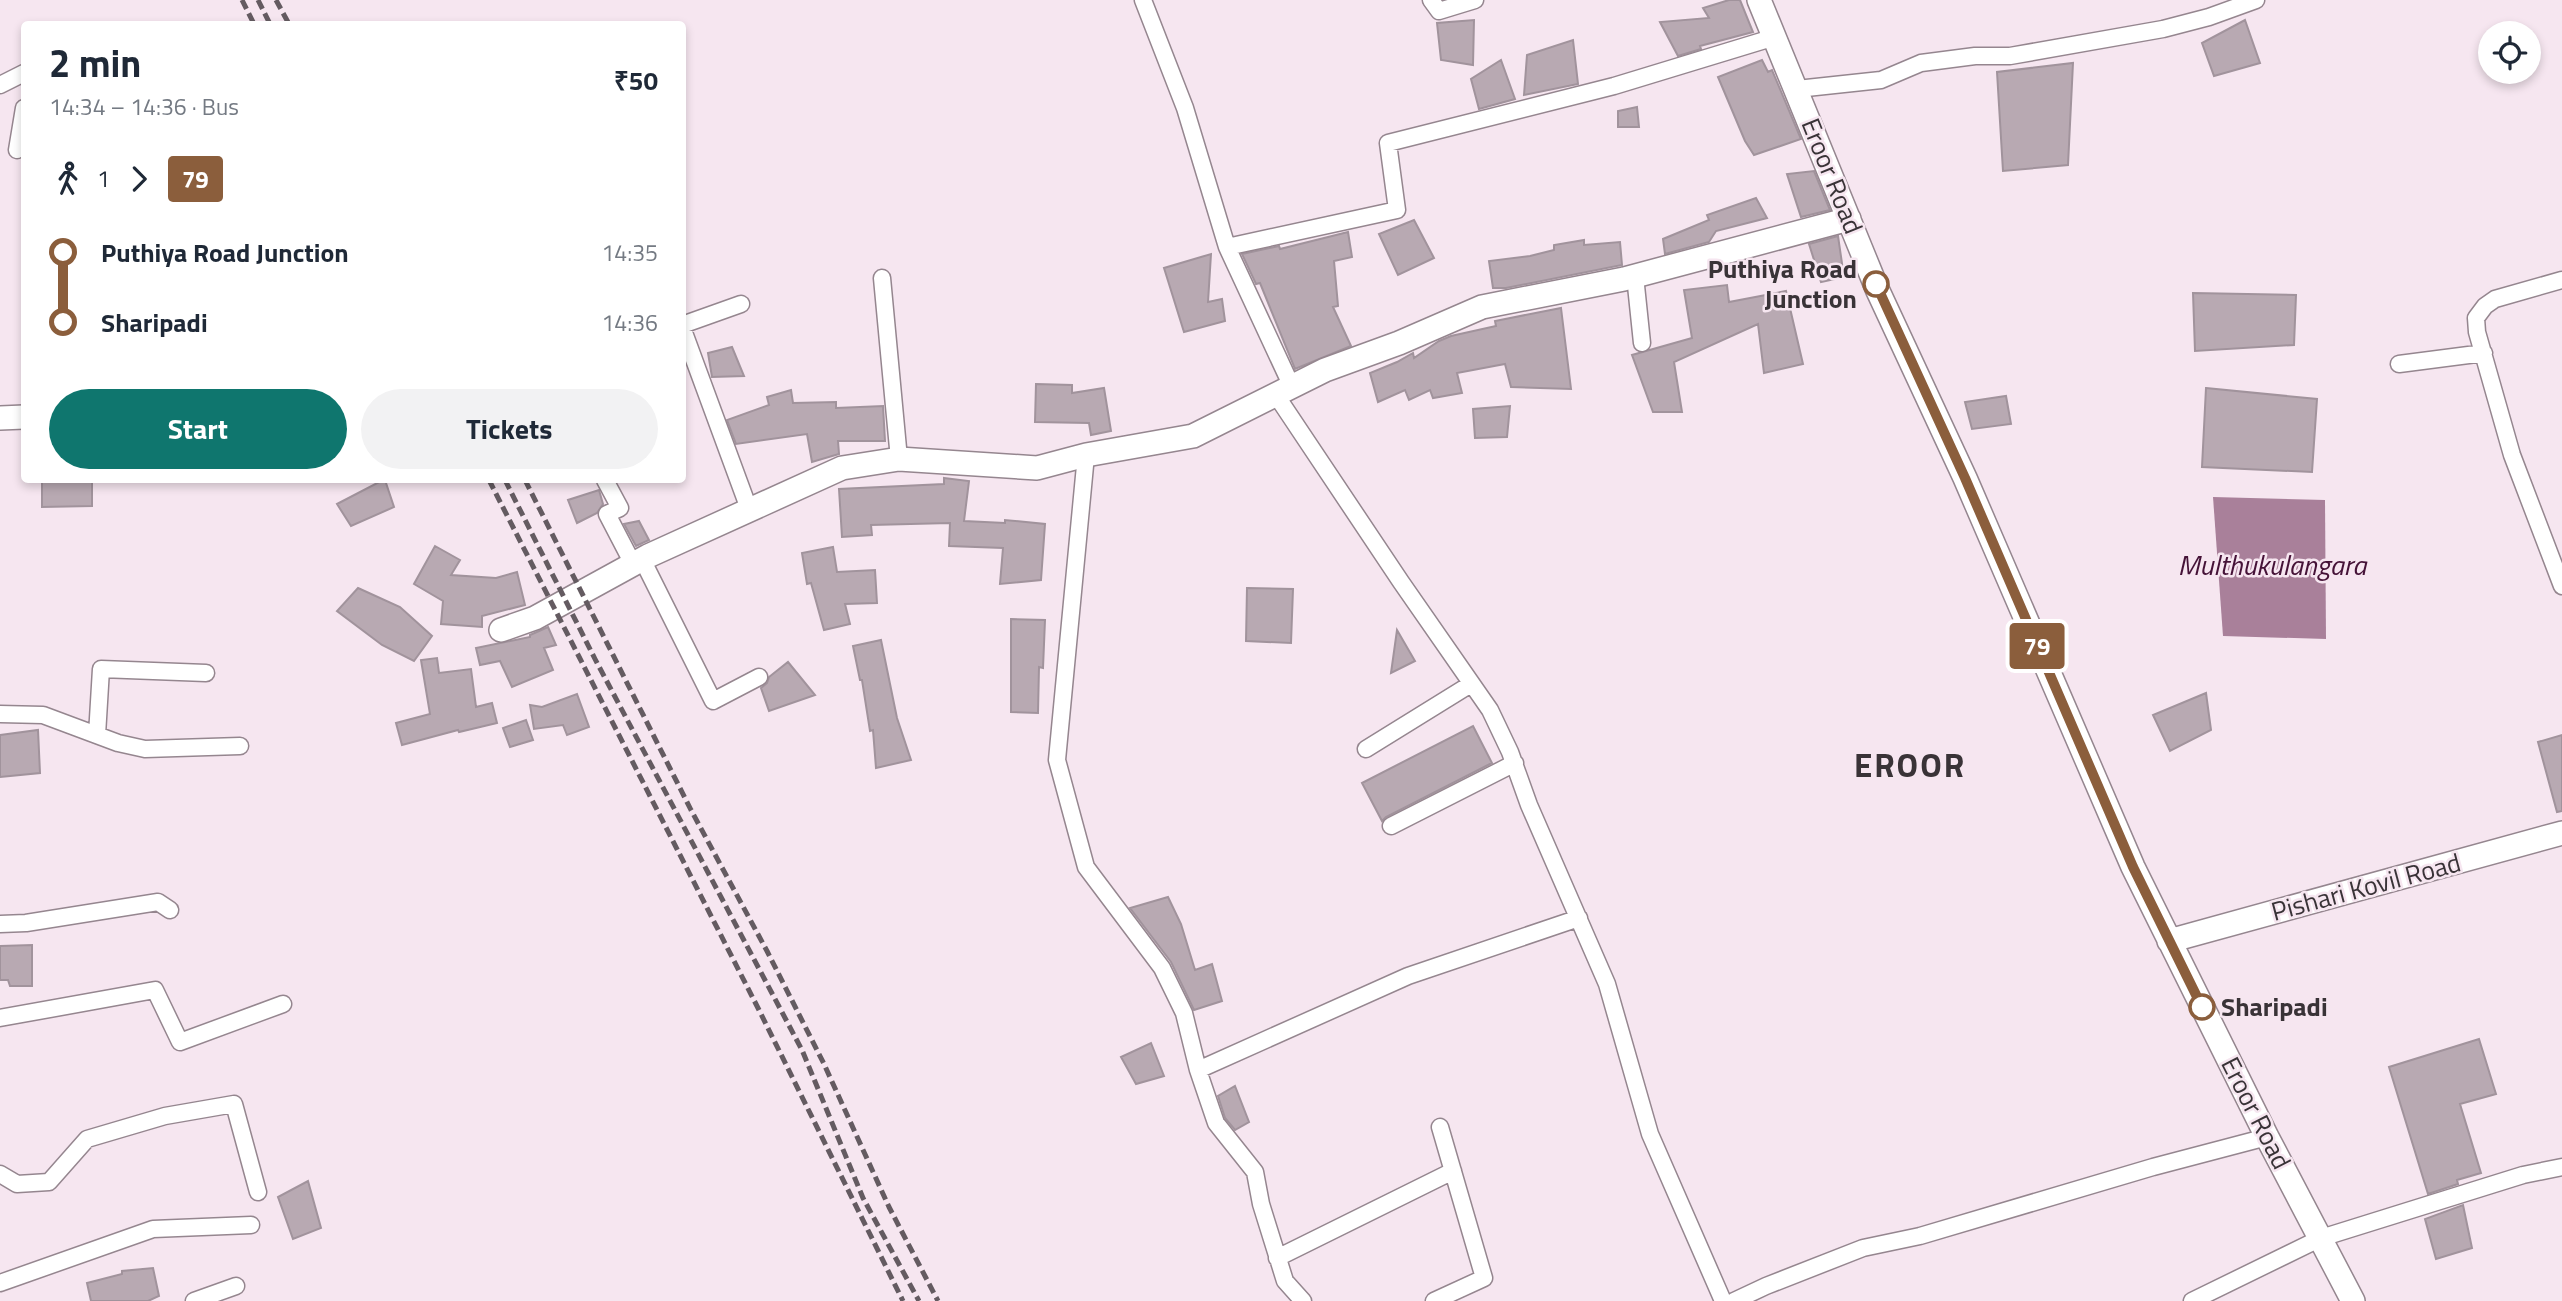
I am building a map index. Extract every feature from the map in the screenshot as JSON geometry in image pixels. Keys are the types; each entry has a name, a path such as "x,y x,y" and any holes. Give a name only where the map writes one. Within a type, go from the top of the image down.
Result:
{"main road":[{"name":"Eroor Road","path":"1759,0 1878,291 1965,478 2133,867 2267,1137 2353,1301"},
{"path":"501,630 535,618 638,561 842,468 899,459 1037,468 1086,455 1194,436 1325,370 1399,343 1482,307 1635,276 1850,219"},
{"path":"0,418 21,417"},
{"name":"Pishari Kovil Road","path":"2169,941 2562,833"}],"street":[{"path":"1143,0 1185,108 1227,247 1284,391 1490,710 1515,763 1529,805 1614,1002 1650,1134 1723,1301"},
{"path":"1431,0 1439,11 1475,0"},
{"path":"1797,89 1881,80 1921,63 1975,56 2010,56 2163,29 2209,17 2256,0"},
{"path":"1227,247 1397,210 1388,143 1614,86 1775,37"},
{"path":"0,85 21,74"},
{"path":"17,150 21,126"},
{"path":"1635,276 1642,343"},
{"path":"882,278 899,459"},
{"path":"2562,281 2495,299 2485,306 2476,318 2512,455 2562,586"},
{"path":"686,325 741,304"},
{"path":"686,337 749,509"},
{"path":"2399,364 2484,353"},
{"path":"1086,455 1057,760 1086,867 1162,968 1184,1013 1198,1070 1216,1123 1255,1172 1261,1204 1285,1281 1303,1301"},
{"path":"607,483 620,508 607,514 638,561 713,701 759,677"},
{"path":"97,735 101,669 206,673"},
{"path":"1366,750 1471,684"},
{"path":"0,714 43,715 118,743 145,749 240,746"},
{"path":"1391,826 1515,763"},
{"path":"0,924 26,923 158,902 170,910"},
{"path":"1198,1070 1408,976 1579,918"},
{"path":"0,1018 155,990 180,1042 283,1004"},
{"path":"0,1174 18,1184 49,1182 87,1139 166,1116 234,1104 258,1192"},
{"path":"1434,1301 1484,1278 1440,1127"},
{"path":"1734,1301 1863,1248 1920,1237 2153,1167 2267,1137"},
{"path":"2192,1301 2321,1238 2523,1174 2562,1167"},
{"path":"1277,1258 1453,1171"},
{"path":"0,1283 153,1229 251,1225"},
{"path":"194,1301 236,1286"}],"water":[{"name":"Multhukulangara","path":"2213,497 2325,500 2326,639 2223,636"}],"building":[{"path":"1729,0 1740,0 1753,32 1700,46 1701,49 1678,56 1660,22 1709,18 1703,8"},
{"path":"1474,20 1473,65 1441,60 1437,23"},
{"path":"2245,20 2260,63 2214,76 2202,43"},
{"path":"1573,40 1578,84 1524,95 1527,55"},
{"path":"1501,60 1515,99 1479,109 1471,79"},
{"path":"1762,60 1768,72 1772,70 1801,139 1754,155 1745,141 1718,77"},
{"path":"2073,63 2068,165 2003,171 1997,72"},
{"path":"1637,107 1639,127 1618,127 1618,111"},
{"path":"1814,171 1830,210 1801,217 1787,174"},
{"path":"1756,198 1767,218 1716,231 1709,242 1665,254 1663,239 1709,220 1707,215"},
{"path":"1414,220 1434,258 1398,275 1379,234"},
{"path":"1348,232 1352,257 1334,261 1338,306 1333,307 1351,346 1295,369 1260,283 1256,284 1242,254 1279,246 1280,249"},
{"path":"1838,236 1844,277 1821,282 1809,244"},
{"path":"1584,240 1584,245 1620,242 1622,265 1506,288 1493,288 1489,261 1530,256 1554,250 1554,245"},
{"path":"1211,254 1208,302 1222,299 1225,321 1184,332 1164,268"},
{"path":"1727,285 1729,302 1786,291 1803,364 1764,373 1758,324 1674,362 1682,412 1653,412 1632,355 1692,338 1684,290"},
{"path":"2193,293 2296,295 2294,345 2195,351"},
{"path":"1561,308 1571,389 1511,387 1505,364 1457,373 1462,393 1433,398 1430,390 1409,400 1405,390 1378,402 1370,373 1413,353 1414,358 1451,336 1496,326 1495,321"},
{"path":"732,347 744,376 712,377 708,353"},
{"path":"1036,384 1072,385 1072,393 1104,388 1111,431 1091,435 1089,423 1035,422"},
{"path":"2206,388 2317,399 2312,472 2202,467"},
{"path":"791,390 793,403 836,402 836,408 883,406 885,441 838,441 839,454 812,462 807,434 736,444 727,420 769,405 767,397"},
{"path":"2006,396 2011,424 1972,429 1965,402"},
{"path":"1510,406 1507,437 1475,438 1473,409"},
{"path":"944,478 969,481 964,521 1005,523 1005,520 1045,524 1041,580 1000,584 1003,548 949,546 950,523 871,525 872,535 842,537 839,489 944,484"},
{"path":"42,483 92,483 92,506 42,507"},
{"path":"377,483 386,483 394,507 351,526 337,504"},
{"path":"599,490 603,504 597,513 577,523 568,500"},
{"path":"639,521 649,540 636,546 624,524"},
{"path":"435,546 460,560 451,575 496,578 517,572 525,605 482,616 482,627 441,624 443,601 414,584"},
{"path":"833,547 837,572 875,570 877,603 845,604 850,624 824,630 811,583 807,584 802,553"},
{"path":"358,588 400,607 432,636 414,661 382,645 337,611"},
{"path":"1247,588 1293,589 1291,643 1246,641"},
{"path":"1011,619 1045,620 1043,668 1039,667 1038,713 1011,712"},
{"path":"548,627 556,645 544,648 553,670 512,687 500,661 480,665 476,648 530,637"},
{"path":"1397,630 1415,661 1391,673"},
{"path":"881,640 897,718 911,760 876,768 873,730 870,731 862,680 853,646"},
{"path":"437,658 439,673 471,669 476,707 492,703 497,723 402,745 396,723 430,714 421,660"},
{"path":"788,662 815,695 769,711 761,688 769,677"},
{"path":"2206,693 2211,730 2170,751 2153,715"},
{"path":"577,694 589,727 567,735 563,725 534,729 530,705 542,707"},
{"path":"526,720 533,740 510,747 503,728"},
{"path":"1473,726 1492,763 1382,821 1362,783"},
{"path":"38,730 40,773 0,777 0,735"},
{"path":"2562,735 2562,811 2557,812 2538,742"},
{"path":"1168,897 1181,924 1195,970 1212,964 1222,1001 1194,1010 1171,962 1130,908"},
{"path":"32,945 32,986 10,986 8,980 0,980 0,946"},
{"path":"2479,1039 2496,1094 2460,1104 2481,1173 2457,1180 2458,1184 2428,1194 2389,1067"},
{"path":"1151,1043 1164,1076 1136,1084 1121,1057"},
{"path":"1235,1086 1249,1122 1235,1130 1225,1118 1218,1096"},
{"path":"308,1181 321,1228 293,1239 278,1197"},
{"path":"2463,1205 2472,1248 2436,1259 2425,1219"},
{"path":"153,1268 159,1296 148,1301 91,1301 87,1283 122,1274 122,1271"}],"railway":[{"path":"242,0 252,21"},
{"path":"258,0 268,21"},
{"path":"276,0 287,21"},
{"path":"491,483 759,1010 903,1301"},
{"path":"507,483 595,659 802,1050 863,1198 919,1301"},
{"path":"527,483 691,810 824,1064 889,1207 938,1301"}],"bus line":[{"name":"79","path":"1876,284 1965,478 2133,867 2202,1007"}],"place":[{"name":"Puthiya Road Junction","path":"1876,284"},
{"name":"Sharipadi","path":"2202,1007"}],"district":[{"name":"EROOR","path":"1910,765"}]}
